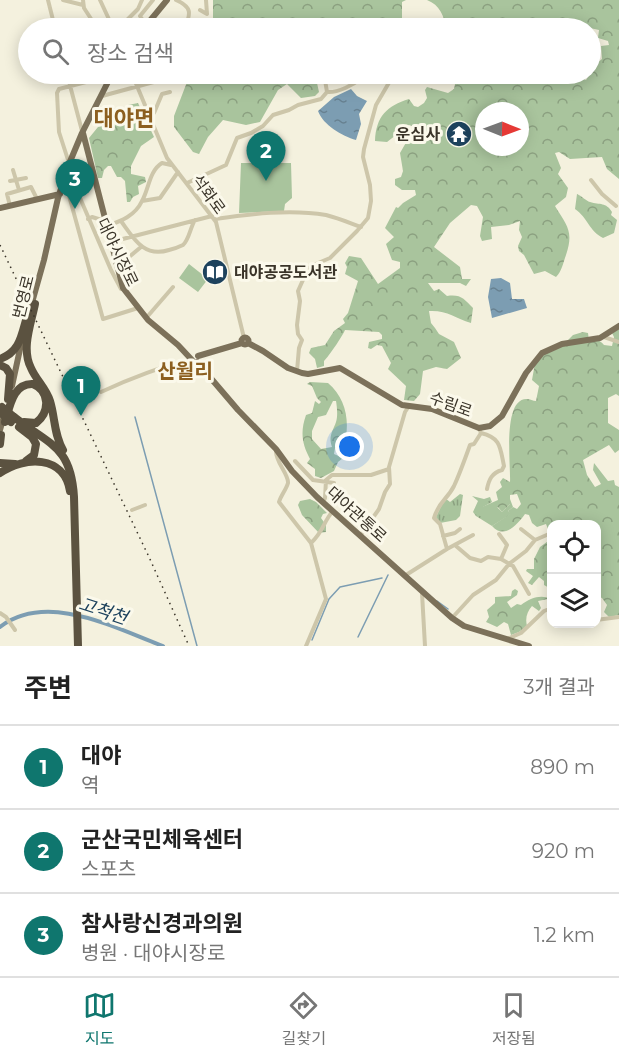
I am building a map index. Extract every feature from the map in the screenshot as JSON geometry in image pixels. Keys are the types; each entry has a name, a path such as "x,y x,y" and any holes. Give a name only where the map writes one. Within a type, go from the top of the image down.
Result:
{"highway":[{"path":"35,304 27,344 28,361 49,398 58,440 73,473 70,564 76,608 77,646"},
{"path":"0,359 8,356 17,348 26,320"},
{"path":"0,365 10,374 8,399"},
{"path":"30,383 39,386 47,401 43,417 36,423 30,424 4,421 15,393 20,387 30,383"},
{"path":"4,421 41,439 58,453 70,480 72,498"},
{"path":"4,421 57,447 68,463 71,473 72,498"},
{"path":"0,462 13,464 32,459 37,447 32,437 4,421"},
{"path":"0,474 12,467 33,462 50,463 60,469 72,498"}],"main road":[{"path":"153,18 167,0"},
{"name":"번영로","path":"4,421 26,320 60,194 82,132 107,84"},
{"name":"대야관통로","path":"82,132 118,269 126,293 138,308 194,359 238,410 276,449 292,471 323,502 407,574 422,592 452,618 464,626 529,646"},
{"path":"76,147 81,145 87,149"},
{"path":"0,208 60,194"},
{"name":"번영로","path":"4,421 35,304 60,194"},
{"name":"수림로","path":"297,372 308,374 340,368 402,405 432,409 480,430 490,426 501,416 526,373 542,353 562,344 604,336 619,326"},
{"path":"194,359 245,342 297,372"}],"street":[{"path":"48,0 52,18"},
{"path":"63,0 83,3 91,18"},
{"path":"100,0 108,18"},
{"path":"129,18 138,9 142,0"},
{"path":"142,18 140,16 153,0"},
{"path":"176,0 187,5 189,18"},
{"path":"200,10 207,14 206,0"},
{"path":"148,7 156,15"},
{"path":"70,86 78,84"},
{"name":"석화로","path":"137,84 166,155 213,218 245,342"},
{"path":"101,96 146,84"},
{"path":"326,84 327,92"},
{"path":"327,92 334,93 352,84"},
{"path":"297,372 302,340 298,334 297,325 299,286 309,268 327,260 368,218 371,203 370,185 363,157 364,149 376,105 388,84"},
{"name":"대야관통로","path":"70,86 82,132"},
{"name":"대야시장로","path":"70,86 59,89 57,93 59,132 69,167 106,260 123,292 131,304 138,308"},
{"path":"149,114 154,113 162,94 170,92"},
{"path":"187,183 226,165 237,138 257,130 273,115 321,99 327,92"},
{"path":"88,219 92,217 106,224 121,221 132,214 142,201 158,164 174,167"},
{"path":"13,170 19,190"},
{"path":"142,201 160,198 178,172"},
{"path":"10,181 26,178"},
{"path":"65,180 103,319 138,308"},
{"path":"591,180 616,206"},
{"path":"10,206 7,194 31,187 37,200"},
{"path":"111,242 195,220 256,214 318,214 361,227"},
{"path":"121,221 141,247 161,252 183,244 195,220"},
{"path":"106,260 112,271 118,269 141,247"},
{"path":"147,317 173,287"},
{"path":"604,336 619,342"},
{"path":"101,392 127,379 194,359"},
{"path":"360,536 379,509 390,484 389,469 405,412 409,406"},
{"path":"447,549 440,524 434,518 439,503 453,488 470,446 474,444 480,430 497,440 504,466 489,480 487,489"},
{"path":"276,449 275,457 288,483 279,502 311,543 326,601 306,644"},
{"path":"295,461 314,480 334,483"},
{"path":"323,502 326,482 332,475 371,475 389,469"},
{"path":"132,510 145,505"},
{"path":"311,543 322,532 328,516 333,511"},
{"path":"443,536 460,529"},
{"path":"521,529 535,540"},
{"path":"499,534 507,545 501,559"},
{"path":"407,574 473,535"},
{"path":"452,618 474,595 496,580 509,564 526,551 535,540 547,535"},
{"path":"456,546 470,558 481,561 488,557 501,559 513,566 529,594"},
{"path":"422,592 425,646"},
{"path":"507,639 521,633 547,610"},
{"path":"0,613 6,617 14,629"},
{"path":"601,620 619,617"}],"green space":[{"path":"213,0 406,0 402,2 402,18 213,18"},
{"path":"427,0 619,0 619,179 607,169 602,157 570,159 559,152 555,153 561,168 558,174 568,188 566,197 555,206 569,234 562,267 556,277 545,271 534,274 524,255 519,251 518,246 522,237 519,230 520,221 491,227 492,239 482,241 480,236 483,217 477,206 471,205 450,223 434,247 460,267 462,279 471,279 466,286 460,283 428,283 434,291 439,289 447,296 459,297 467,302 473,308 471,323 446,313 429,311 431,323 439,334 454,342 461,358 447,369 436,367 423,371 420,394 414,401 404,400 406,386 388,369 391,363 382,346 368,348 369,342 382,339 379,332 345,330 324,361 324,366 317,368 315,359 309,353 311,348 325,345 334,331 345,323 343,319 348,313 358,281 345,274 347,267 345,263 349,256 361,258 378,284 400,268 400,262 392,260 386,244 394,237 385,228 396,207 398,208 416,195 415,190 402,190 395,185 395,179 401,177 403,171 400,153 415,127 409,125 387,142 375,141 380,119 389,109 409,99 414,106 418,107 424,103 427,98 425,90 427,87 448,93 454,89 455,84 601,84 601,46 609,45 608,41 601,39 601,18 444,18 441,11"},
{"path":"186,84 287,84 278,90 260,122 246,125 223,120 208,137 199,154 193,152 174,127 174,116"},
{"path":"287,84 317,84 319,92 315,96 301,98"},
{"path":"138,103 154,137 141,146 131,166 131,174 145,177 146,182 138,186 139,194 127,202 125,181 117,177 111,166 104,170 102,178 98,178 89,138 98,127 102,126 104,110 113,107 121,112 128,105"},
{"path":"241,163 291,163 292,198 285,204 284,211 239,213"},
{"path":"577,194 588,201 605,205 610,209 611,215 617,220 614,233 603,238 595,232 575,209"},
{"path":"189,264 208,279 198,292 179,278"},
{"path":"619,329 619,396 616,394 608,398 608,423 619,430 619,450 615,453 609,445 583,460 587,475 595,487 601,484 593,470 594,463 608,481 614,480 615,485 619,487 619,615 609,617 604,612 607,605 601,598 601,520 547,520 547,526 546,524 537,527 532,523 529,515 525,514 515,526 501,531 492,526 510,514 508,511 513,507 517,509 521,504 517,494 510,495 510,504 502,512 498,507 490,512 482,507 498,500 496,492 502,487 500,482 503,478 510,482 511,421 514,409 519,402 527,399 536,401 539,386 532,380 535,363 543,355 562,346 573,335 588,333 589,341 598,340 604,345 612,346 614,337 612,333"},
{"path":"310,382 328,383 339,397 346,413 347,430 343,448 335,448 334,454 343,458 338,462 334,471 321,478 315,476 315,469 307,463 310,459 303,438 306,415 312,413 315,401 319,404 321,402 312,386 307,384","holes":["333,401 336,401 337,417 331,437 332,447 321,449 312,439 312,431 318,417 326,415"]},
{"path":"460,494 463,495 460,516 456,520 440,523 436,517 445,498 450,502"},
{"path":"472,496 484,499 490,497 492,502 483,507 497,507 502,512 510,504 510,499 513,507 508,511 511,514 492,526 473,512 478,501"},
{"path":"310,499 327,513 321,518 326,525 326,532 319,533 302,515 298,505 300,501"},
{"path":"547,542 547,587 539,577 532,585 528,583 533,576 526,571 534,569 534,559 540,547"},
{"path":"515,589 518,591 517,595 507,602 511,608 539,597 547,599 538,601 541,608 539,611 532,606 527,615 527,626 511,635 508,624 504,622 497,627 486,622 489,617 487,610 495,603 495,597 511,596"}],"water":[{"path":"351,89 357,96 367,101 359,114 361,124 356,140 334,129 324,121 318,111 334,97"},
{"path":"501,278 510,283 512,299 524,299 527,308 492,318 488,297 491,279"}],"waterway":[{"path":"135,417 197,646"},
{"path":"358,637 388,575"},
{"path":"312,640 329,599 340,587 382,578"},
{"path":"437,601 448,609"},
{"name":"고척천","path":"0,627 19,617 39,612 60,612 103,623 163,646"}],"railway":[{"path":"0,245 189,646"}],"place":[{"name":"운심사","path":"459,134"},
{"name":"군산국민체육센터","path":"266,181"},
{"name":"참사랑신경과의원","path":"75,209"},
{"name":"대야공공도서관","path":"215,272"},
{"name":"대야","path":"81,416"}],"district":[{"name":"대야면","path":"124,118"},
{"name":"산월리","path":"185,371"}]}
